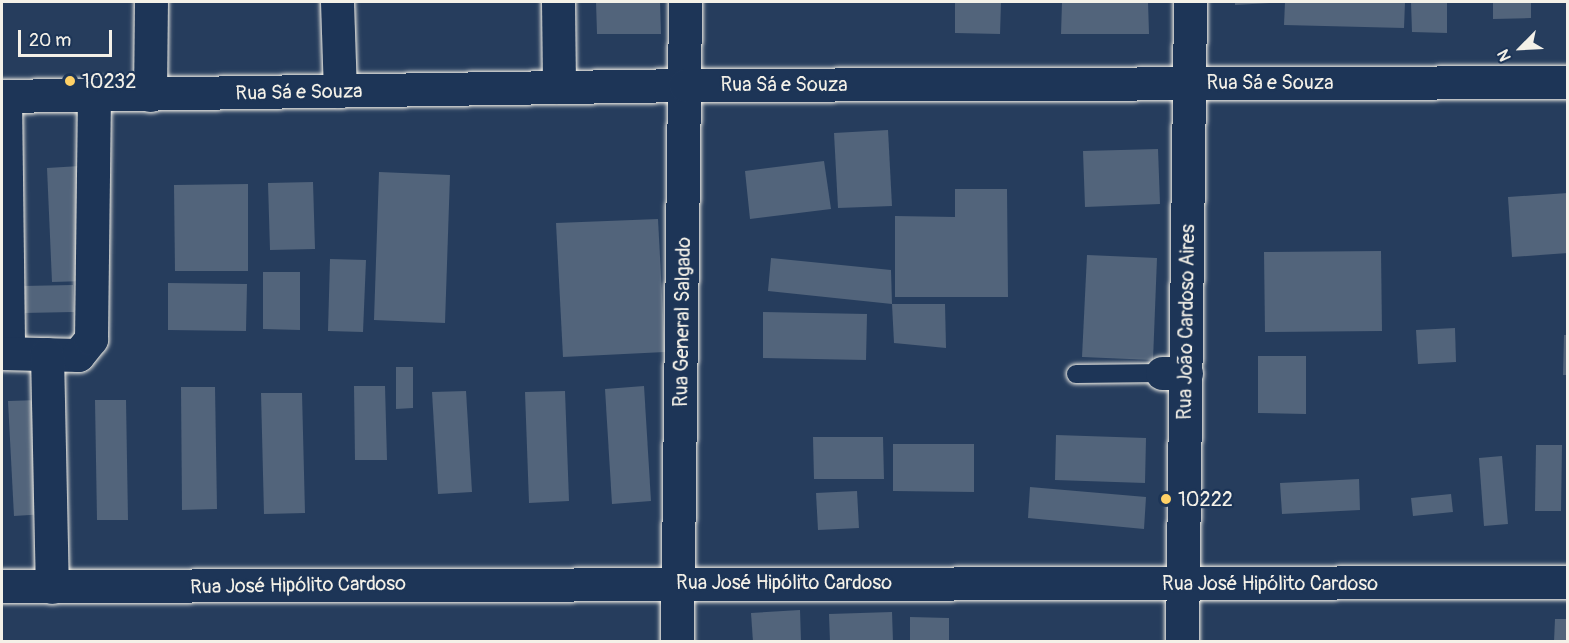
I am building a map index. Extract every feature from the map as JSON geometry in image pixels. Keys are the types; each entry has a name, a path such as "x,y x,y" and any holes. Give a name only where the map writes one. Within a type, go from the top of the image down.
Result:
{"street":[{"path":"150,95 151,2"},
{"path":"337,2 340,91"},
{"path":"558,2 559,87"},
{"name":"Rua General Salgado","path":"677,642 685,2"},
{"name":"Rua João Cardoso Aires","path":"1182,642 1183,583 1174,373 1189,82 1190,2"},
{"name":"Rua Sá e Souza","path":"3,96 685,85 1568,82"},
{"path":"3,96 5,353 78,355 91,339 94,94"},
{"path":"47,354 52,587"},
{"name":"Rua José Hipólito Cardoso","path":"2,586 678,582 1568,582"}],"lane":[{"path":"1076,374 1174,373"}],"building":[{"path":"596,2 660,2 661,34 597,34"},
{"path":"955,2 1001,2 1000,34 955,33"},
{"path":"1062,2 1148,2 1149,34 1061,34"},
{"path":"1235,2 1270,2 1270,3 1235,5"},
{"path":"1285,2 1405,2 1404,28 1284,25"},
{"path":"1411,2 1447,2 1447,33 1412,32"},
{"path":"1493,2 1531,2 1531,18 1493,19"},
{"path":"888,130 892,206 838,208 834,133"},
{"path":"1158,149 1160,204 1085,207 1083,151"},
{"path":"824,161 831,209 750,219 745,171"},
{"path":"80,166 86,281 52,282 47,168"},
{"path":"379,172 450,175 445,323 374,320"},
{"path":"313,182 315,249 270,250 268,183"},
{"path":"248,184 248,271 175,271 174,185"},
{"path":"955,189 1007,189 1008,297 895,297 895,216 955,217"},
{"path":"1568,193 1568,253 1512,257 1508,197"},
{"path":"658,219 665,352 563,357 556,223"},
{"path":"1381,251 1382,331 1265,332 1264,252"},
{"path":"1087,255 1157,258 1153,360 1082,357"},
{"path":"771,258 891,270 892,304 768,291"},
{"path":"330,259 366,260 363,332 328,331"},
{"path":"263,272 300,272 300,330 263,329"},
{"path":"168,283 247,284 246,331 168,330"},
{"path":"73,285 74,312 23,313 22,286"},
{"path":"892,304 945,304 946,348 894,343"},
{"path":"763,312 867,314 866,360 763,358"},
{"path":"1455,328 1456,362 1418,364 1416,330"},
{"path":"1564,335 1568,335 1568,375 1563,375"},
{"path":"1258,356 1306,356 1306,414 1258,413"},
{"path":"396,367 413,367 413,408 396,409"},
{"path":"354,386 385,386 387,460 355,460"},
{"path":"644,386 651,501 612,504 605,389"},
{"path":"181,387 215,387 217,509 182,510"},
{"path":"466,391 472,492 438,494 432,392"},
{"path":"565,391 569,501 529,503 525,392"},
{"path":"261,393 302,393 305,513 264,514"},
{"path":"40,400 46,514 14,516 8,401"},
{"path":"95,400 126,400 128,520 97,520"},
{"path":"1056,435 1146,438 1145,483 1055,480"},
{"path":"813,437 883,437 884,479 814,479"},
{"path":"893,444 974,444 974,492 893,491"},
{"path":"1536,445 1562,445 1561,511 1535,511"},
{"path":"1502,456 1508,524 1484,526 1479,458"},
{"path":"1359,479 1360,510 1282,514 1280,483"},
{"path":"1030,487 1146,497 1144,529 1028,518"},
{"path":"857,491 859,528 818,530 816,493"},
{"path":"1451,494 1453,512 1413,516 1411,498"},
{"path":"800,610 801,642 753,642 751,613"},
{"path":"892,612 893,642 830,642 829,614"},
{"path":"910,617 949,618 949,642 910,642"},
{"path":"1555,619 1568,619 1568,642 1554,642"}],"place":[{"name":"10232","path":"70,81"},
{"name":"10222","path":"1166,499"}]}
